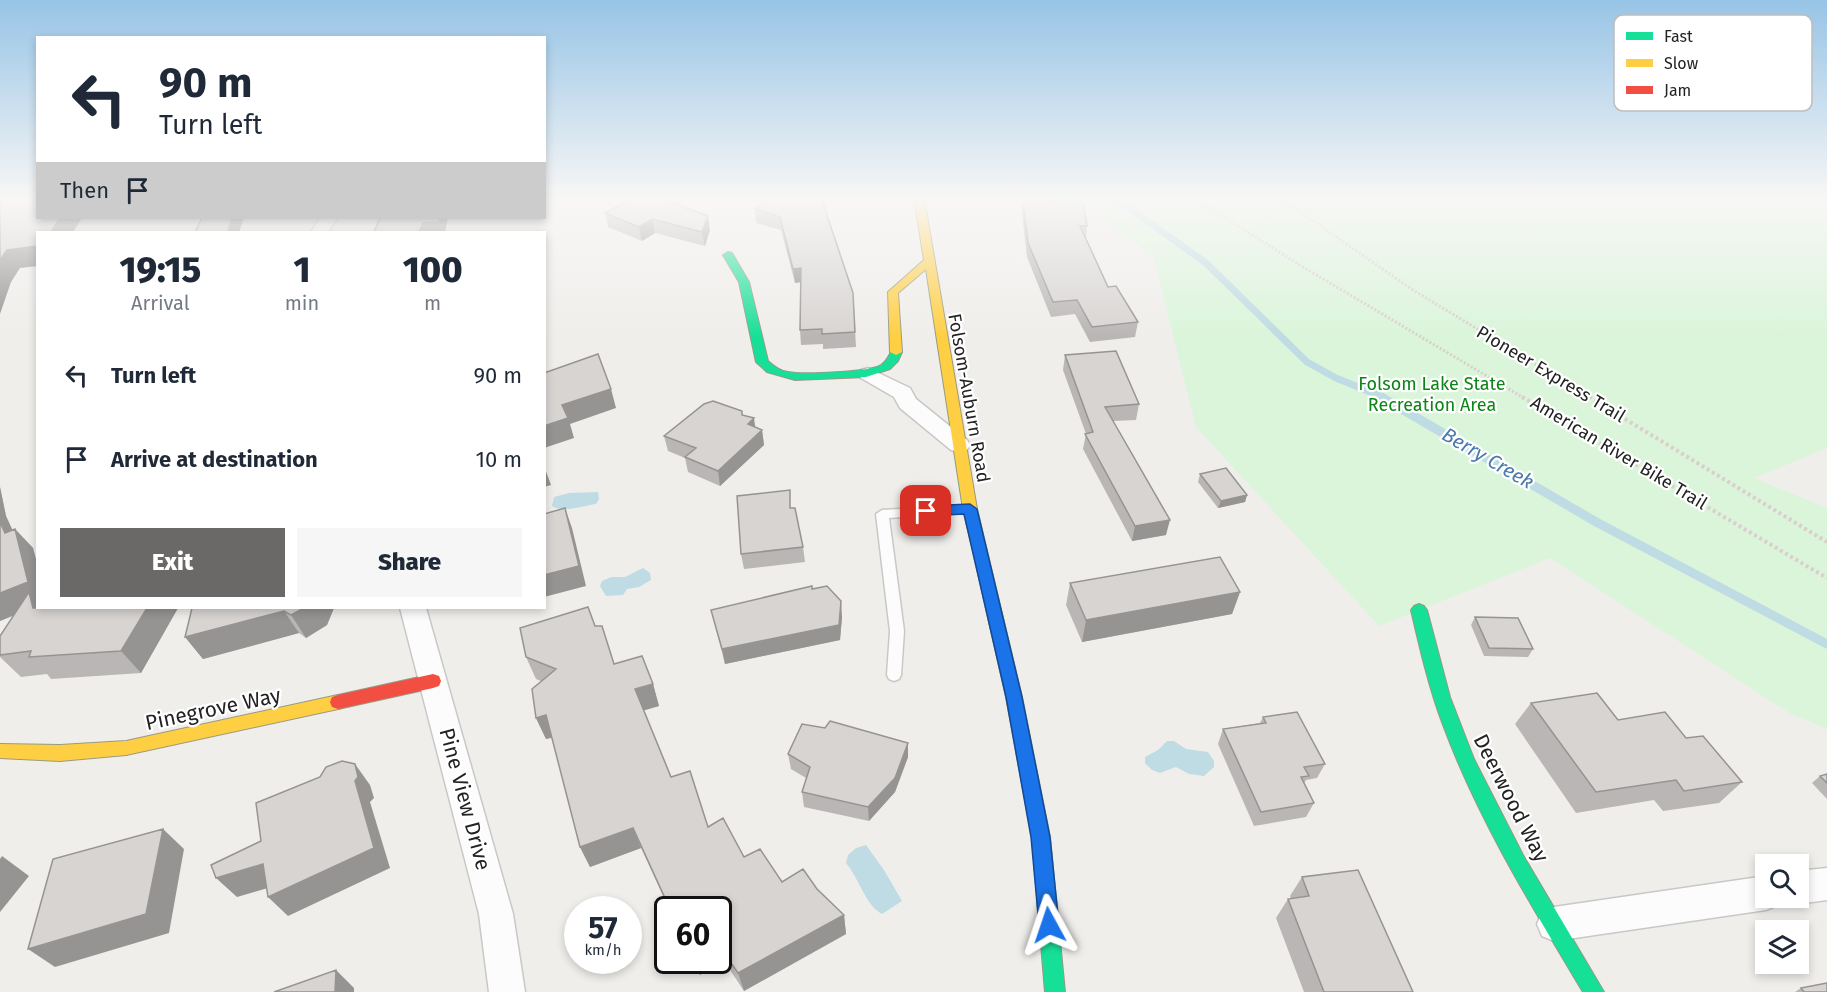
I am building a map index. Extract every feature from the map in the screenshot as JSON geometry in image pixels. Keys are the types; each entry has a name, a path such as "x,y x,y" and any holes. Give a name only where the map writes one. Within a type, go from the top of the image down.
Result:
{"street":[{"name":"Folsom-Auburn Road","path":"926,244 970,509 1014,697 1041,837 1055,992"},
{"path":"728,255 744,282 762,362 777,374 791,376 868,374 888,366 895,358 897,346 893,292 928,262"},
{"path":"868,374 902,393 908,403 959,445"},
{"name":"Pine View Drive","path":"412,609 496,914 507,992"},
{"name":"Deerwood Way","path":"1419,610 1431,663 1455,736 1494,819 1594,992"},
{"name":"Pinegrove Way","path":"0,751 60,753 126,748 433,681"},
{"path":"1809,886 1827,884"},
{"path":"1554,924 1755,895"}],"lane":[{"path":"894,675 897,631 882,514 970,509"}],"path":[{"name":"American River Bike Trail","path":"1267,244 1827,578"},
{"name":"Pioneer Express Trail","path":"1345,244 1427,298 1744,488 1827,542"}],"green space":[{"name":"Folsom Lake State Recreation Area","path":"1135,244 1827,244 1827,448 1754,478 1827,508 1827,729 1791,714 1550,558 1379,626 1196,427 1154,259"}],"water":[{"path":"598,492 599,499 596,504 567,509 552,506 554,497 569,493"},
{"path":"643,568 650,573 651,580 639,587 627,589 623,595 606,596 600,586 602,581 611,577 625,577"},
{"path":"1167,741 1174,741 1186,749 1208,752 1214,761 1214,767 1204,776 1189,774 1176,767 1160,773 1152,770 1145,763 1145,757 1158,750"},
{"path":"866,845 902,901 882,914 871,904 846,863 848,855 856,848"}],"building":[{"path":"0,244 36,244 36,246 7,250 0,260"},
{"path":"787,244 837,244 853,293 855,332 822,334 822,329 800,330 801,268 793,269"},
{"path":"1029,244 1088,244 1108,287 1116,286 1138,322 1092,327 1077,300 1053,302"},
{"path":"1116,351 1139,404 1105,407 1170,520 1135,526 1085,434 1093,432 1065,355"},
{"path":"598,354 611,389 562,405 568,418 546,425 546,372"},
{"path":"713,401 742,411 742,415 754,418 748,424 762,430 718,471 685,457 696,448 664,436 704,404"},
{"path":"1226,468 1247,495 1221,501 1200,474"},
{"path":"790,490 790,508 795,508 803,547 741,554 737,496"},
{"path":"565,508 579,566 546,574 546,513"},
{"path":"0,522 5,533 15,529 28,582 0,593"},
{"path":"1220,557 1240,592 1086,620 1070,583"},
{"path":"812,586 812,589 827,586 841,601 839,625 722,649 711,610"},
{"path":"29,592 33,608 36,609 146,609 121,651 29,657 31,651 0,655 0,636"},
{"path":"588,607 595,626 602,626 614,664 642,656 653,684 635,689 671,777 690,771 708,827 723,818 744,857 760,849 782,882 803,869 817,889 844,915 738,973 732,964 732,896 664,896 633,828 580,847 546,715 536,718 532,689 556,669 526,657 520,628"},
{"path":"192,609 302,609 291,615 284,611 185,637"},
{"path":"1475,617 1518,618 1533,649 1489,648"},
{"path":"1597,693 1618,720 1665,712 1686,738 1703,736 1742,782 1684,791 1676,780 1596,792 1531,703"},
{"path":"1297,712 1325,764 1304,767 1309,776 1301,777 1314,803 1261,812 1223,729 1266,723 1263,717"},
{"path":"830,721 908,743 895,778 868,807 802,792 810,767 788,754 802,724 825,728"},
{"path":"342,761 355,764 358,777 355,781 374,848 268,897 263,864 216,878 211,865 261,841 256,803 320,777 326,767"},
{"path":"1827,774 1827,783 1820,776"},
{"path":"163,829 146,914 28,949 53,859"},
{"path":"1358,870 1413,992 1324,992 1288,899 1309,896 1302,877"},
{"path":"336,970 335,992 274,992"},
{"path":"1827,983 1827,992 1804,992 1801,988"}],"waterway":[{"name":"Berry Creek","path":"1180,244 1206,263 1307,362 1336,378 1385,398"},
{"name":"Berry Creek","path":"1381,397 1598,523 1827,644"}],"traffic: fast":[{"path":"728,255 744,282 762,362 771,370 783,375 795,376 866,374 886,367 893,361 896,352"},
{"path":"980,551 1014,697 1041,837 1055,992"},
{"path":"1419,610 1441,697 1465,760 1517,862 1594,992"}],"traffic: slow":[{"path":"927,244 970,509 980,551"},
{"path":"896,352 893,292 928,262"},
{"path":"0,751 60,753 126,748 338,702"}],"traffic: jam":[{"path":"338,702 433,681"}],"route":[{"path":"926,511 970,509 1014,697 1041,837 1049,925"}]}
